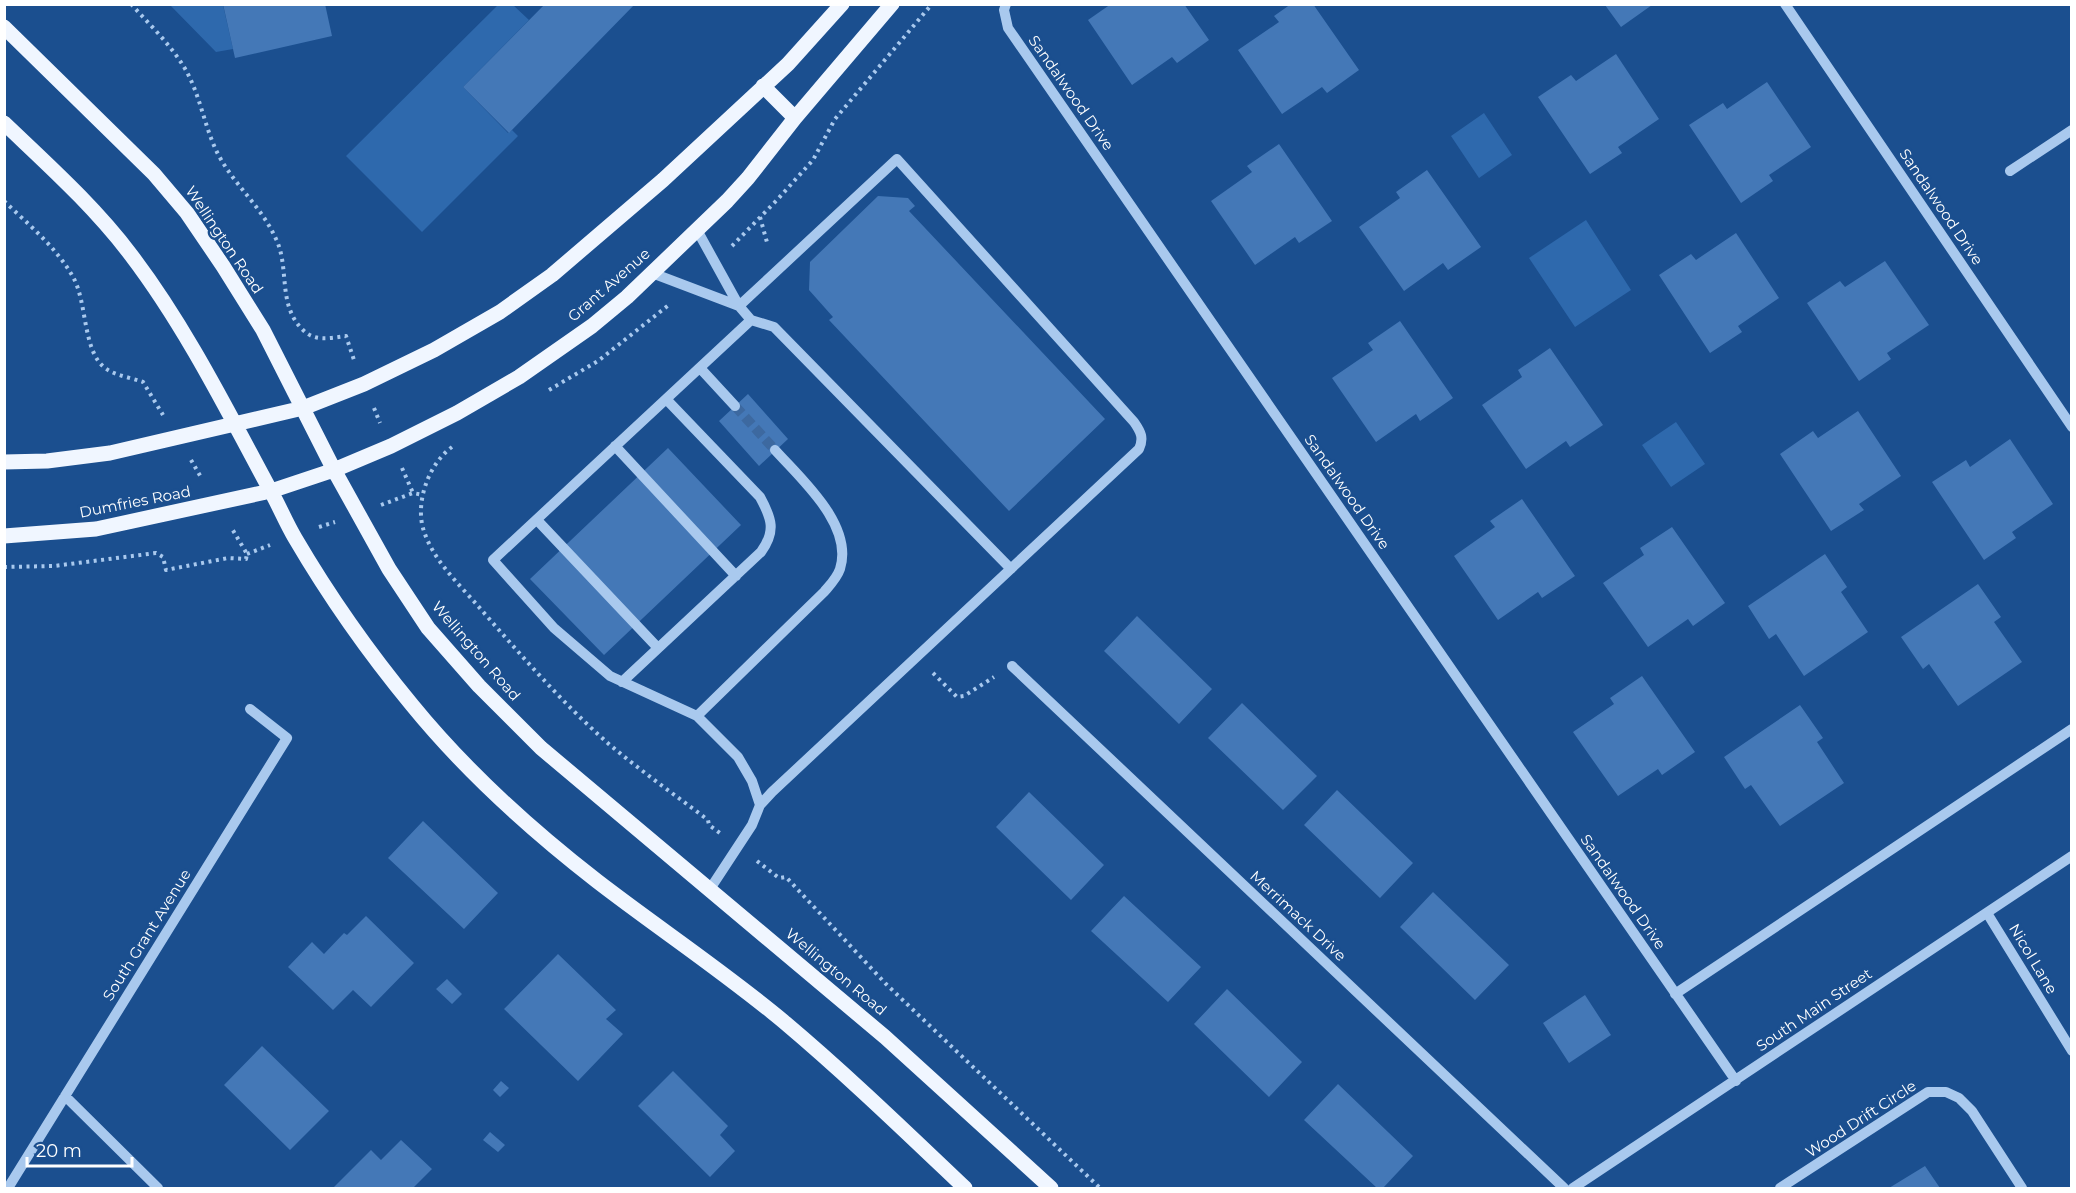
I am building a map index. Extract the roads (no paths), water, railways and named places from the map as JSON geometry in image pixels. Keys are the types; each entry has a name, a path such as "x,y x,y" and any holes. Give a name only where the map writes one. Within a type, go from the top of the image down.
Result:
{"main road":[{"path":"4,462 47,461 110,453 303,408 364,384 434,350 500,312 543,282 663,180 813,39 842,4"},
{"name":"Grant Avenue","path":"271,491 334,470 391,446 448,417 519,377 592,326 652,273 748,178 795,118 892,4"},
{"name":"Wellington Road","path":"4,27 154,174 187,213 263,330 334,470 389,569 428,628 479,686 542,748 885,1037 1051,1188"},
{"path":"763,86 795,118"},
{"path":"4,123 61,177 106,224 131,255 186,338 294,537 351,625 412,705 457,756 530,826 597,881 782,1021 965,1188"},
{"name":"Dumfries Road","path":"4,537 96,529 271,491"}],"street":[{"name":"Sandalwood Drive","path":"1006,4 1004,10 1008,27 1736,1081"},
{"name":"Sandalwood Drive","path":"1785,4 2072,427"},
{"path":"2010,171 2072,130"},
{"path":"710,889 752,825 760,805 1139,449 1143,441 1141,432 1134,422 897,159 739,306"},
{"path":"697,230 739,306 751,320 774,327 1011,569"},
{"path":"652,273 739,306"},
{"path":"751,320 493,560 554,628 610,676 697,716 738,757 752,781 760,805"},
{"path":"699,368 735,406"},
{"path":"622,682 761,552 768,543 772,526 760,497 666,399"},
{"path":"615,446 736,576"},
{"path":"697,716 824,592 839,571 842,546 828,510 775,450"},
{"path":"537,520 658,648"},
{"name":"Merrimack Drive","path":"1012,666 1564,1188"},
{"name":"South Grant Avenue","path":"8,1188 287,738 250,709"},
{"path":"1675,994 2072,729"},
{"name":"South Main Street","path":"1573,1188 2072,856"},
{"name":"Nicol Lane","path":"1987,913 2072,1051"},
{"name":"Wood Drift Circle","path":"1780,1188 1928,1092 1946,1092 1959,1098 1972,1111 2022,1188"},
{"path":"65,1096 158,1188"}],"tunnel":[{"path":"735,406 775,450"}]}
